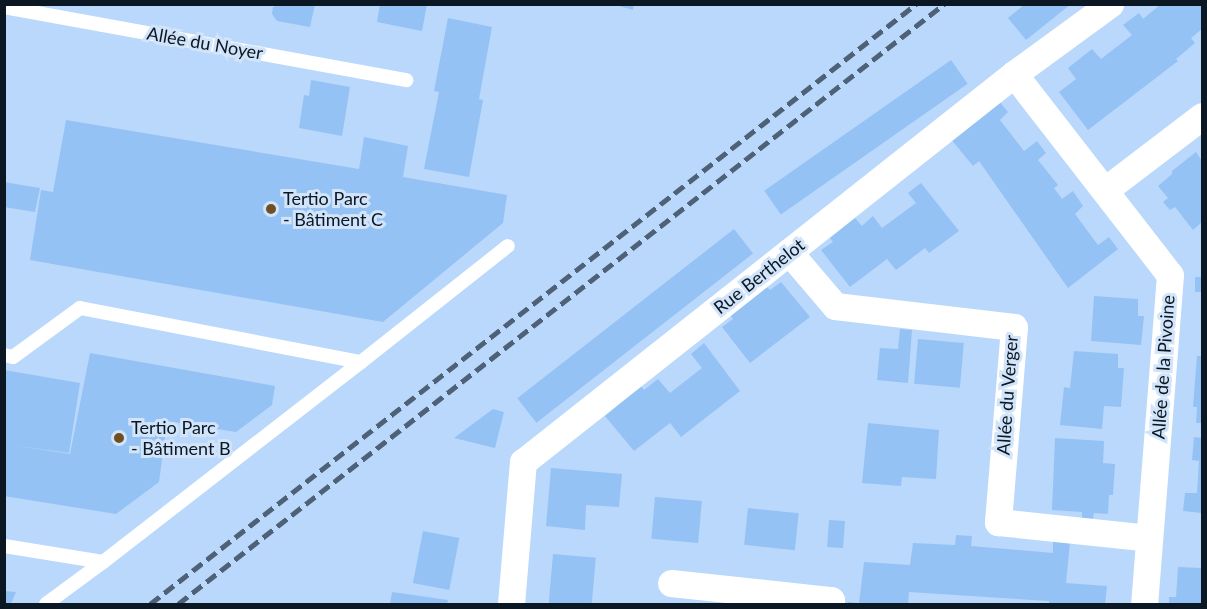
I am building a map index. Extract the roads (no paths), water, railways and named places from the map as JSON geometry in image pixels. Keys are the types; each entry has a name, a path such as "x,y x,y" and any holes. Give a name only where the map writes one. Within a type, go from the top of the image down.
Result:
{"street":[{"name":"Rue Berthelot","path":"511,604 524,462 1014,74 1110,4"},
{"name":"Allée de la Pivoine","path":"1014,74 1170,275 1144,604"},
{"path":"1105,190 1203,116"},
{"name":"Allée du Verger","path":"789,252 835,306 1014,327 998,522 1149,538"},
{"path":"671,583 831,600 830,604"}],"lane":[{"name":"Allée du Noyer","path":"4,7 406,80"},
{"path":"46,604 508,246"},
{"path":"4,355 13,357 80,308 361,362"},
{"path":"4,546 103,562"}],"railway":[{"path":"150,604 916,4"},
{"path":"178,604 944,4"}],"place":[{"name":"Tertio Parc - Bâtiment C","path":"271,209"},
{"name":"Tertio Parc - Bâtiment B","path":"119,438"}]}
